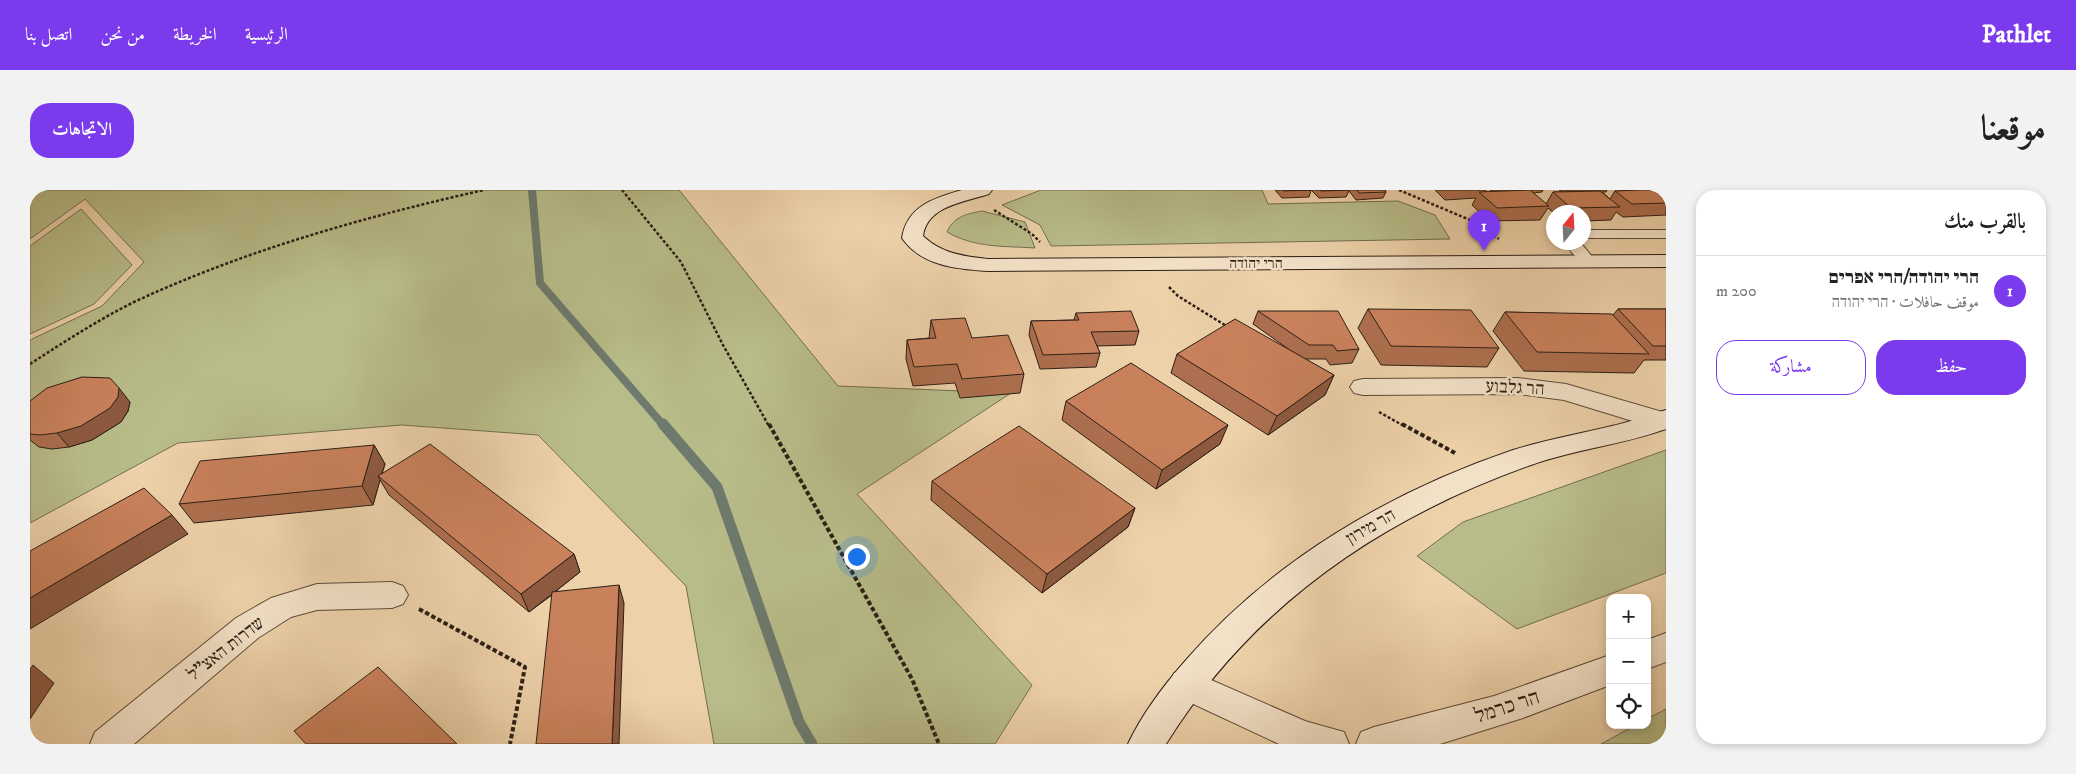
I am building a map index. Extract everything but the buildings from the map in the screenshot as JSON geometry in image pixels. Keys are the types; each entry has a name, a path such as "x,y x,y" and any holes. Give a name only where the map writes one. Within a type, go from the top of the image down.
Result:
{"street":[{"name":"הרי יהודה","path":"976,192 933,207 917,217 912,228 912,238 923,250 939,258 988,265 1666,260"},
{"name":"הר גלבוע","path":"1368,398 1518,386 1566,392 1664,420"},
{"name":"הר מירון","path":"1146,744 1186,684 1241,623 1345,540 1454,483 1486,470 1525,456 1664,420"},
{"name":"שדרות האצ\"ל","path":"108,744 247,628 282,607 317,597 392,595"},
{"path":"1651,653 1666,647"},
{"name":"הר כרמל","path":"1374,744 1437,730 1578,683 1606,672"},
{"path":"1186,684 1301,736 1331,744"}],"lane":[{"path":"1591,234 1666,234"},
{"path":"1577,250 1588,260"}],"path":[{"path":"30,364 72,336 125,306 236,260 349,225 484,190"},
{"path":"622,190 680,262 723,345 840,548 912,679 939,744"},
{"path":"1399,190 1470,220 1534,261"},
{"path":"976,192 1032,234 1048,250 1057,265"},
{"path":"1148,264 1178,296 1229,327"},
{"path":"1368,398 1486,470"},
{"path":"392,595 525,667 510,744"}],"green space":[{"path":"30,190 679,190 838,386 1011,393 857,494 1032,685 995,744 714,744 686,586 538,435 402,425 178,443 30,523 30,340 102,306 144,262 85,199 30,239"},
{"path":"1041,190 1262,190 1268,204 1398,201 1435,215 1450,239 1051,246 1040,225 1002,205"},
{"path":"81,209 132,265 94,304 30,334 30,246"},
{"path":"982,211 1025,222 1035,248 979,244 947,232 957,219"},
{"path":"1666,450 1666,573 1517,629 1417,556 1463,522"},
{"path":"1666,709 1666,744 1601,744 1629,729 1651,729 1651,717"}],"waterway":[{"path":"532,190 540,283 664,426"},
{"path":"663,424 717,487 799,722 812,744"}],"place":[{"name":"הרי יהודה/הרי אפרים","path":"1484,251"}]}
